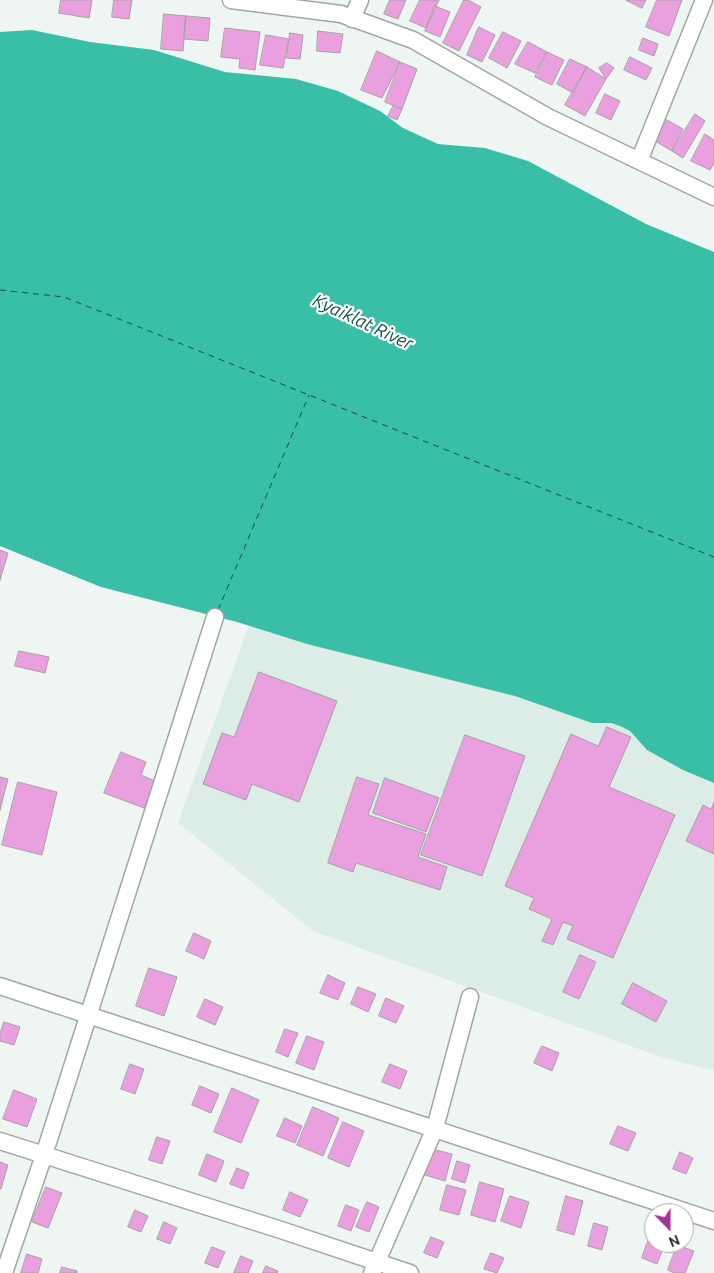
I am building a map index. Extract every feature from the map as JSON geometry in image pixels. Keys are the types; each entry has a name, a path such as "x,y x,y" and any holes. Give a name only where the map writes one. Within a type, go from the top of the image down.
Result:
{"street":[{"path":"231,0 341,14 413,40 548,117 714,197"},
{"path":"352,19 360,0"},
{"path":"639,161 704,0"},
{"path":"4,1273 44,1155 215,617"},
{"path":"0,986 714,1221"},
{"path":"374,1267 435,1128 470,996"},
{"path":"0,1141 374,1267 410,1273"}],"shaded area":[{"path":"262,589 714,752 714,1071 658,1056 313,931 178,823"}],"water":[{"name":"Kyaiklat River","path":"32,30 90,42 154,50 225,72 296,79 338,91 380,111 403,128 438,144 485,148 528,161 646,224 714,252 714,783 683,770 647,750 630,731 611,723 592,723 515,696 307,644 237,622 101,587 0,546 0,32"}],"building":[{"path":"61,0 92,0 89,18 59,13"},
{"path":"114,0 132,0 129,19 112,17"},
{"path":"390,0 406,0 398,19 384,14"},
{"path":"420,0 439,0 426,28 410,21"},
{"path":"464,0 468,0 481,7 459,51 443,43"},
{"path":"626,0 646,0 642,8"},
{"path":"657,0 682,0 669,36 646,27"},
{"path":"435,6 450,12 440,37 425,31"},
{"path":"164,14 186,16 183,51 161,49"},
{"path":"186,16 210,18 208,41 184,39"},
{"path":"479,27 495,35 482,62 467,55"},
{"path":"225,28 260,32 255,70 239,68 240,59 221,57"},
{"path":"318,31 343,34 340,53 317,51"},
{"path":"503,32 521,41 507,68 489,58"},
{"path":"290,33 303,35 300,59 287,58"},
{"path":"266,35 289,39 283,68 260,65"},
{"path":"643,38 658,44 654,56 639,50"},
{"path":"528,42 547,52 535,73 515,64"},
{"path":"377,51 400,62 382,98 361,90"},
{"path":"547,52 564,60 552,85 535,77"},
{"path":"630,57 652,68 646,80 624,70"},
{"path":"570,59 587,67 573,93 557,84"},
{"path":"400,62 417,69 402,109 385,102"},
{"path":"607,63 614,68 606,79 599,68"},
{"path":"587,67 606,79 585,116 565,105"},
{"path":"605,94 620,101 611,120 596,113"},
{"path":"394,105 402,109 397,120 388,116"},
{"path":"695,114 705,121 683,158 672,151"},
{"path":"667,120 683,129 672,151 655,141"},
{"path":"705,134 714,140 714,163 710,170 691,161"},
{"path":"0,550 8,553 0,580"},
{"path":"19,651 49,657 45,673 15,666"},
{"path":"259,672 337,701 299,802 252,784 246,800 203,784 222,733 234,737"},
{"path":"607,727 631,737 609,787 675,815 613,958 567,939 573,926 563,922 553,945 542,941 552,919 529,909 534,898 505,886 571,734 598,746"},
{"path":"465,735 525,756 482,876 421,855"},
{"path":"121,752 146,762 141,775 155,781 144,808 104,793"},
{"path":"0,777 8,779 0,810"},
{"path":"357,777 379,784 368,815 426,834 418,857 447,867 440,890 356,863 353,872 328,863"},
{"path":"385,778 439,798 426,832 373,813"},
{"path":"18,782 57,792 42,855 2,845"},
{"path":"714,802 714,854 686,841 703,805 711,809"},
{"path":"194,933 211,941 204,959 186,951"},
{"path":"580,955 596,962 579,999 563,992"},
{"path":"149,968 177,977 164,1016 136,1006"},
{"path":"328,975 345,983 338,1000 320,993"},
{"path":"633,983 667,1001 656,1022 622,1004"},
{"path":"358,987 376,994 368,1012 351,1004"},
{"path":"386,998 404,1006 396,1023 379,1016"},
{"path":"205,999 223,1007 215,1025 197,1017"},
{"path":"4,1022 20,1027 14,1045 0,1041"},
{"path":"285,1029 298,1033 288,1057 276,1052"},
{"path":"307,1036 324,1042 314,1070 296,1063"},
{"path":"542,1046 559,1053 552,1071 534,1063"},
{"path":"130,1064 144,1069 135,1094 121,1089"},
{"path":"390,1064 407,1071 400,1089 382,1082"},
{"path":"200,1086 219,1094 211,1113 192,1105"},
{"path":"232,1088 259,1100 241,1143 214,1132"},
{"path":"14,1090 37,1099 27,1127 3,1119"},
{"path":"313,1107 339,1118 323,1156 297,1145"},
{"path":"285,1118 302,1126 295,1143 277,1136"},
{"path":"343,1122 364,1131 349,1167 328,1158"},
{"path":"618,1126 636,1133 628,1151 610,1144"},
{"path":"157,1137 170,1141 162,1164 149,1160"},
{"path":"432,1149 452,1154 445,1181 425,1175"},
{"path":"680,1152 693,1158 686,1174 673,1169"},
{"path":"207,1154 224,1161 216,1182 199,1175"},
{"path":"457,1161 470,1165 465,1183 452,1179"},
{"path":"0,1162 8,1165 1,1189 0,1189"},
{"path":"237,1168 249,1173 243,1189 230,1184"},
{"path":"480,1182 504,1189 495,1222 471,1215"},
{"path":"447,1185 466,1190 459,1215 440,1210"},
{"path":"46,1187 62,1193 48,1228 32,1222"},
{"path":"290,1192 308,1200 300,1217 283,1210"},
{"path":"510,1196 529,1202 521,1228 501,1221"},
{"path":"566,1196 583,1201 574,1235 557,1230"},
{"path":"367,1202 379,1207 369,1232 356,1227"},
{"path":"346,1205 359,1210 351,1231 338,1226"},
{"path":"135,1210 148,1216 141,1232 128,1227"},
{"path":"164,1222 177,1228 170,1244 157,1239"},
{"path":"594,1223 608,1227 602,1250 588,1246"},
{"path":"431,1237 444,1242 437,1258 424,1253"},
{"path":"212,1247 225,1252 218,1268 205,1263"},
{"path":"644,1252 661,1253 657,1264 642,1258"},
{"path":"491,1253 504,1258 497,1273 484,1269"},
{"path":"674,1253 693,1253 685,1273 674,1273 668,1270"},
{"path":"27,1254 42,1259 38,1273 21,1273"},
{"path":"241,1256 253,1261 248,1273 234,1273"},
{"path":"266,1266 278,1271 277,1273 263,1273"},
{"path":"62,1267 77,1271 77,1273 60,1273"}],"ferry route":[{"path":"0,290 64,297 714,557"},
{"path":"218,610 309,395"}]}
